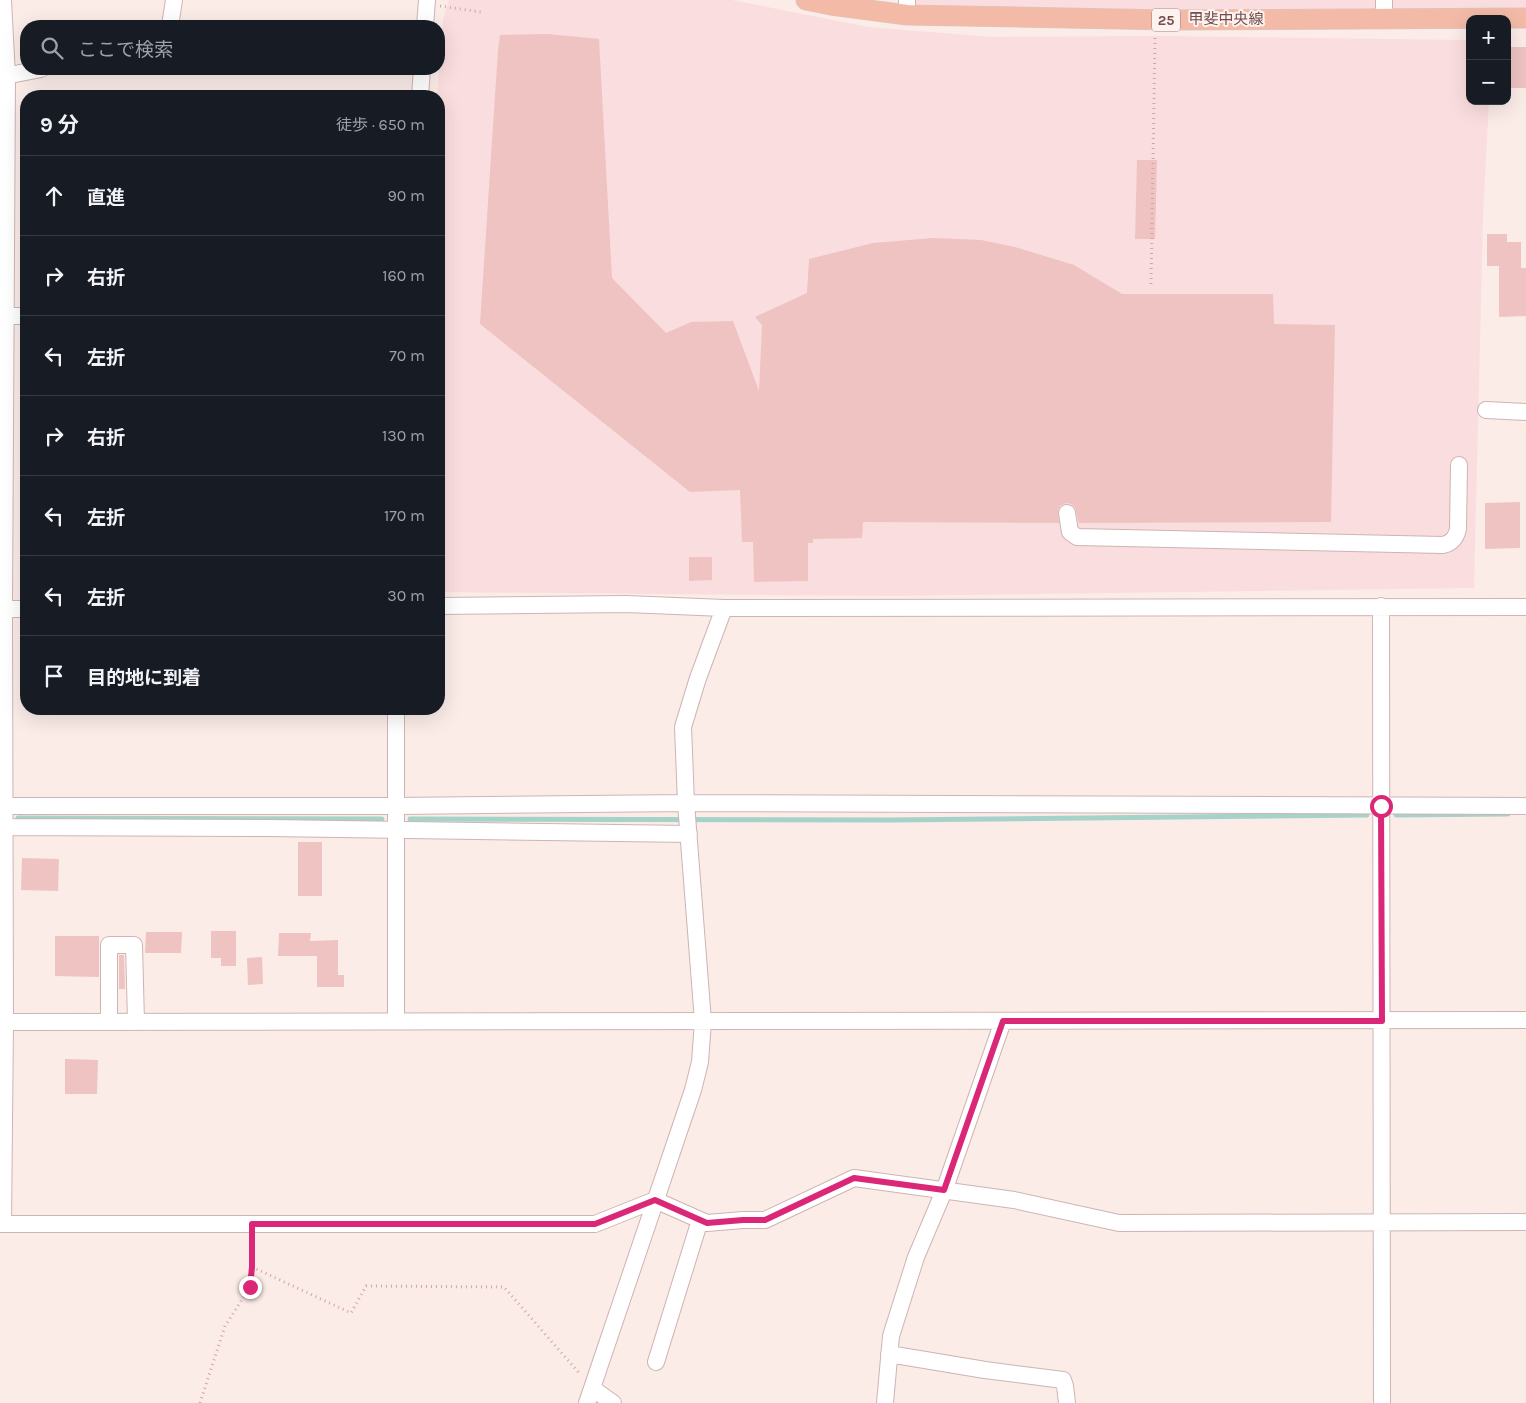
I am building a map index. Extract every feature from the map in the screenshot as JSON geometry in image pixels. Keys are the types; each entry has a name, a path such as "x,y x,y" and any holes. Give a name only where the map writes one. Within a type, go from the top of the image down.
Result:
{"main road":[{"name":"甲斐中央線","path":"806,0 830,5 1152,20 1384,9 1526,18"}],"street":[{"path":"3,0 3,242 6,316 2,610 3,1022 1,1224 595,1224 655,1200 707,1223 765,1220 854,1178 1014,1200 1119,1223 1526,1222"},
{"path":"171,20 174,0"},
{"path":"427,20 432,3"},
{"path":"3,76 20,73"},
{"path":"420,90 422,75"},
{"path":"6,316 20,316"},
{"path":"1486,410 1526,412"},
{"path":"1067,513 1070,532 1076,537 1442,545 1449,543 1456,537 1458,529 1459,464"},
{"path":"445,606 626,604 724,608 1526,607"},
{"path":"1381,606 1382,1403"},
{"path":"613,1403 589,1395 693,1090 700,1062 703,1021 686,803 683,727 698,678 724,608"},
{"path":"2,610 20,609"},
{"path":"396,715 396,1021"},
{"path":"2,806 396,806 686,803 1526,806"},
{"path":"2,827 269,828 689,834"},
{"path":"109,1022 109,945 134,945 136,1022"},
{"path":"3,1022 1526,1020"},
{"path":"885,1403 891,1336 916,1257 944,1190 1003,1021"},
{"path":"656,1362 700,1220"},
{"path":"889,1354 985,1370 1063,1380 1066,1403"}],"path":[{"path":"432,3 481,12"},
{"path":"1151,284 1156,29"},
{"path":"200,1403 225,1326 250,1287 252,1224"},
{"path":"252,1267 351,1312 366,1286 504,1287 589,1395"}],"shaded area":[{"path":"449,0 732,0 868,27 992,37 1157,36 1466,40 1466,105 1489,105 1483,217 1474,588 884,596 445,592 445,90 437,90 439,75 445,75 445,20 443,20"},
{"path":"907,0 1526,0 1526,18 1511,18 1511,15 1466,15 1466,18 907,15"}],"building":[{"path":"548,34 599,39 612,278 666,333 691,322 733,321 759,391 762,325 755,317 807,293 809,259 873,243 933,238 981,240 1015,247 1074,265 1122,294 1273,294 1274,324 1335,325 1331,522 1079,523 1075,507 1066,503 1060,506 1058,510 1059,523 863,522 862,538 813,539 813,543 808,543 808,581 754,582 753,542 742,542 740,490 690,492 480,324 500,35"},
{"path":"1511,47 1526,47 1526,88 1511,88"},
{"path":"1137,160 1157,160 1155,239 1135,239"},
{"path":"1487,234 1507,234 1507,242 1521,242 1521,268 1526,268 1526,316 1499,317 1499,266 1487,266"},
{"path":"1520,502 1520,548 1485,549 1485,503"},
{"path":"689,557 712,557 712,580 689,581"},
{"path":"298,842 322,842 322,896 298,896"},
{"path":"22,858 59,859 58,891 21,890"},
{"path":"211,931 236,931 236,966 221,966 221,958 211,958"},
{"path":"146,932 182,932 181,953 145,953"},
{"path":"279,933 311,933 310,941 338,940 338,975 344,975 344,987 317,987 317,956 278,956"},
{"path":"55,936 99,936 99,977 55,976"},
{"path":"119,955 124,955 125,989 119,989"},
{"path":"262,957 263,984 248,985 247,958"},
{"path":"65,1059 98,1060 97,1094 65,1094"}],"waterway":[{"path":"1396,815 1508,814"},
{"path":"410,819 890,820 1367,815"},
{"path":"18,818 382,819"}],"route":[{"path":"250,1287 252,1224 595,1224 655,1200 707,1223 765,1220 854,1178 944,1190 1003,1021 1382,1021 1381,806"}]}
